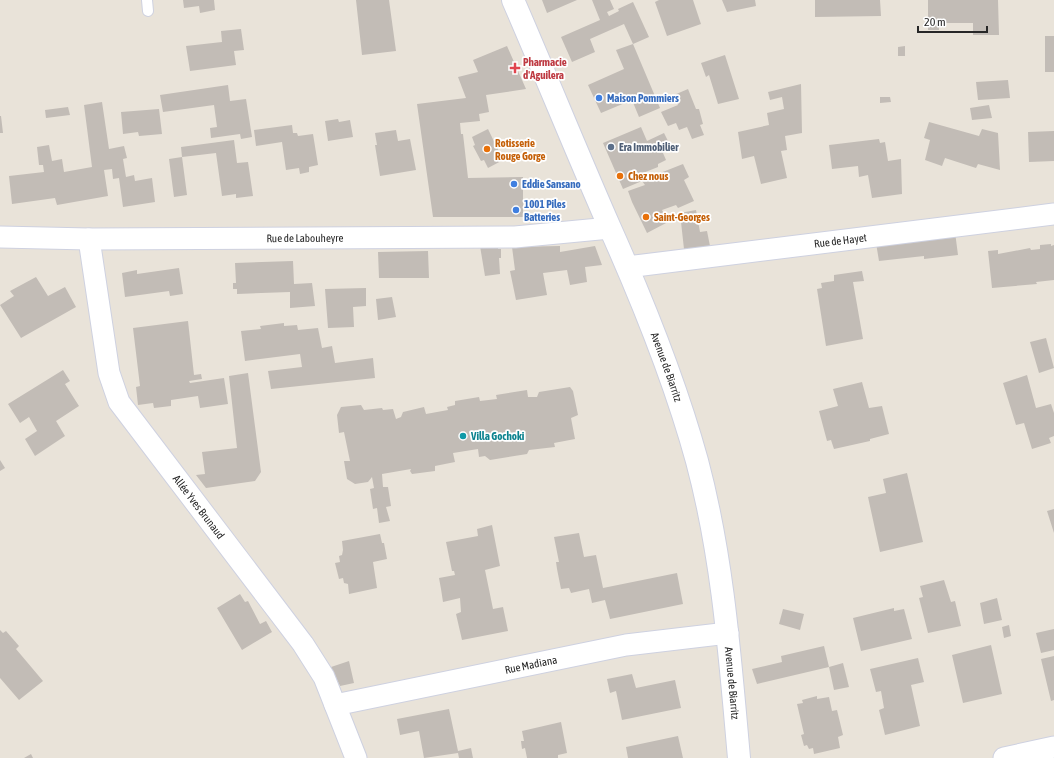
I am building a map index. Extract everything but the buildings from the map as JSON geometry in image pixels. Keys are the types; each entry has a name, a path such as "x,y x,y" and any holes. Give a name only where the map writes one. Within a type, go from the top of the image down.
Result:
{"main road":[{"name":"Avenue de Biarritz","path":"512,0 553,90 610,228 628,267 672,380 697,461 720,567 728,633 739,758"}],"street":[{"name":"Rue de Hayet","path":"628,267 1054,214"},
{"name":"Rue de Labouheyre","path":"0,237 89,239 515,237 610,228"},
{"name":"Allée Yves Brunaud","path":"89,239 109,374 119,402 303,644 324,677 356,758"},
{"name":"Rue Madiana","path":"335,705 626,645 728,633"},
{"path":"1004,758 1054,747"}],"lane":[{"path":"147,0 148,11"}],"place":[{"name":"Pharmacie d'Aguilera","path":"515,68"},
{"name":"Maison Pommiers","path":"599,98"},
{"name":"Era Immobilier","path":"611,147"},
{"name":"Rotisserie Rouge Gorge","path":"487,149"},
{"name":"Chez nous","path":"620,176"},
{"name":"Eddie Sansano","path":"514,184"},
{"name":"1001 Piles Batteries","path":"516,210"},
{"name":"Saint-Georges","path":"646,217"},
{"name":"Villa Gochoki","path":"463,436"}]}
